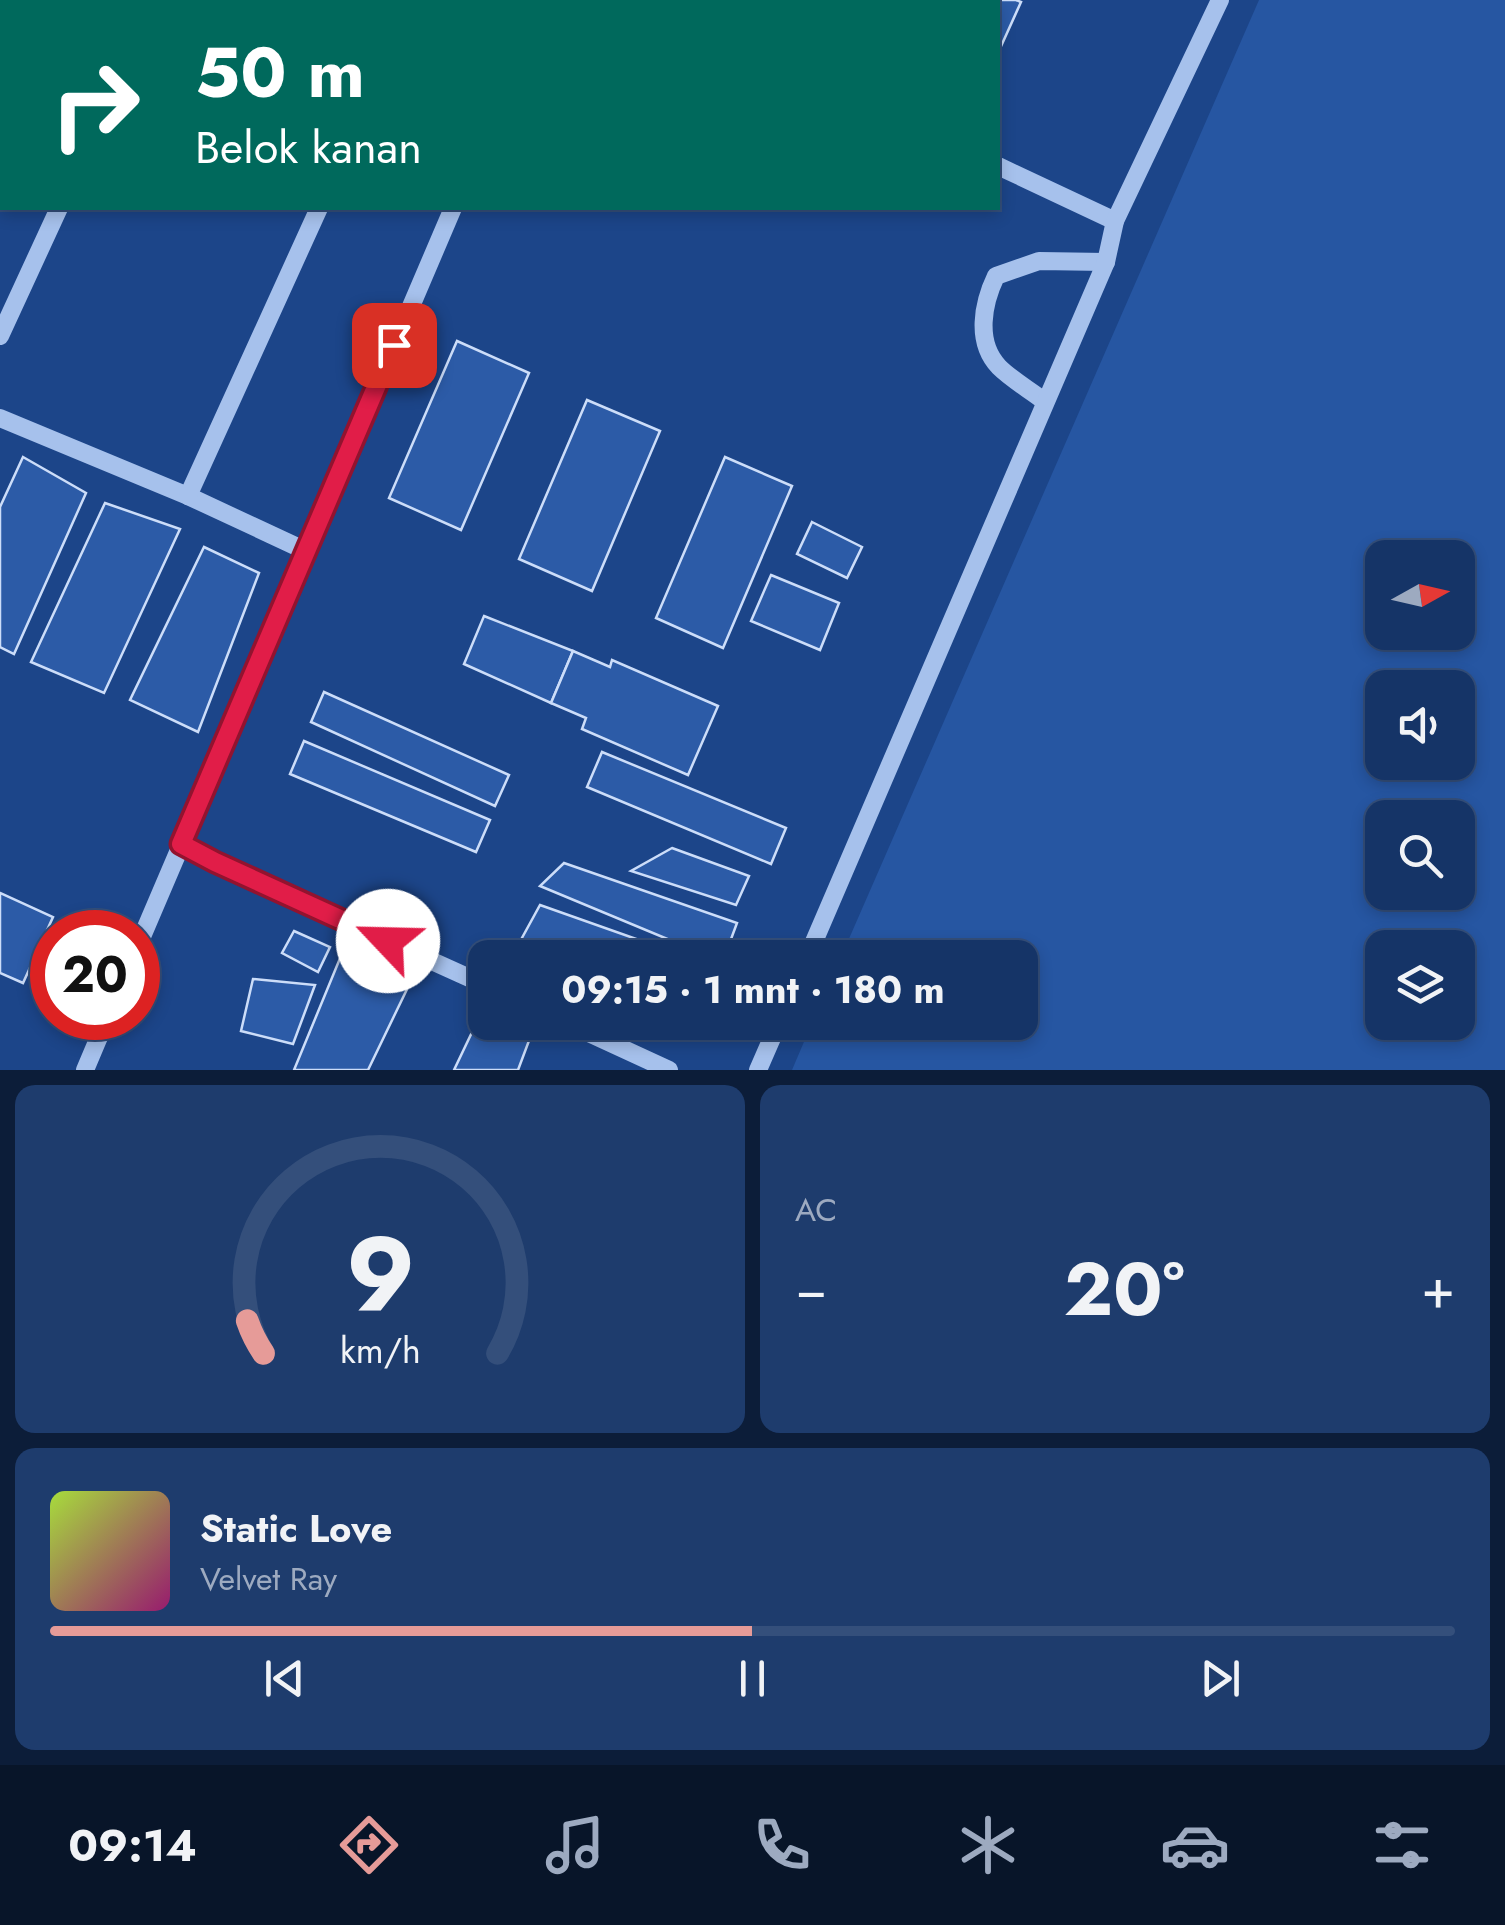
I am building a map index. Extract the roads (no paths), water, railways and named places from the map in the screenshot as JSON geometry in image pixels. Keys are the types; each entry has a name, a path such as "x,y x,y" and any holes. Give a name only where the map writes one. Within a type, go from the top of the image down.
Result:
{"lane":[{"path":"815,940 1106,262 1115,221 1220,0"},
{"path":"1000,167 1115,221"},
{"path":"0,336 58,210"},
{"path":"188,496 317,210"},
{"path":"153,910 452,210"},
{"path":"1044,400 998,366 992,357 984,327 987,295 996,276 1038,261 1106,262"},
{"path":"0,418 188,496 306,551"},
{"path":"181,844 468,978"},
{"path":"85,1070 98,1040"},
{"path":"604,1040 669,1070"},
{"path":"758,1070 771,1040"}]}
